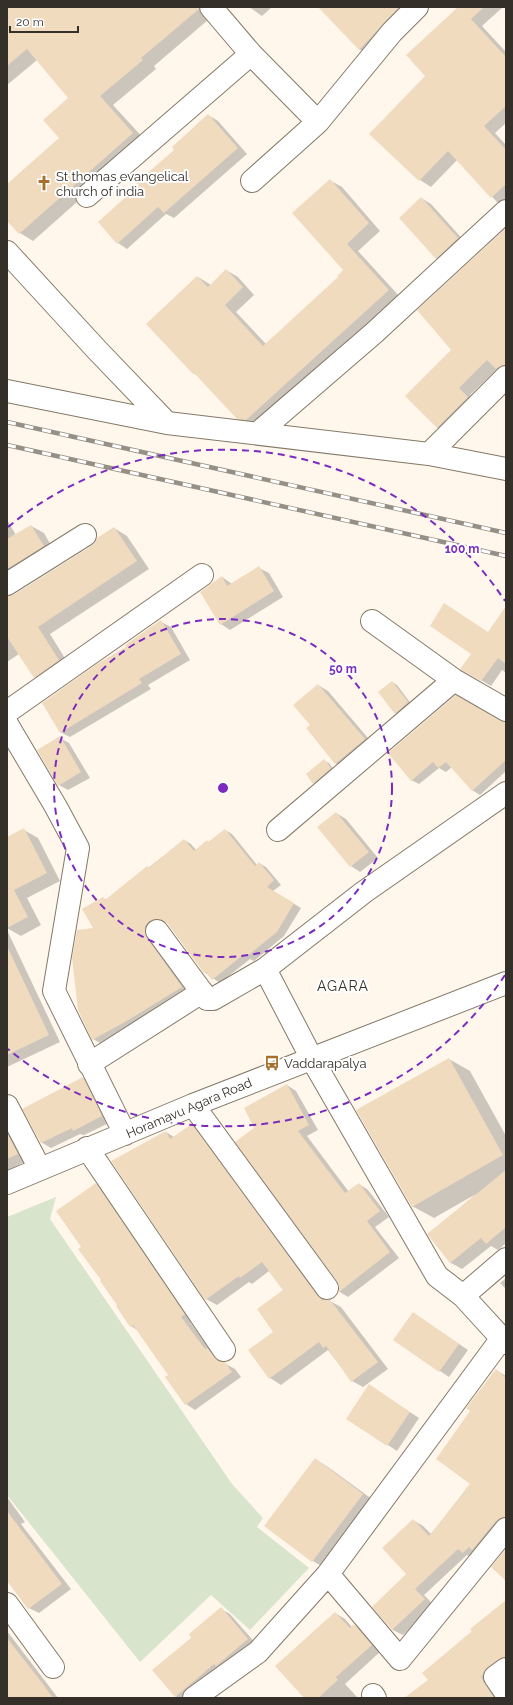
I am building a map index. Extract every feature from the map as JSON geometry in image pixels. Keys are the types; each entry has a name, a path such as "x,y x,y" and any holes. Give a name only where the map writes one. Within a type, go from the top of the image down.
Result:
{"street":[{"path":"211,7 251,54 318,122"},
{"path":"252,181 318,122 392,32 417,7"},
{"path":"87,196 251,54"},
{"path":"258,433 374,333 506,211"},
{"path":"7,252 97,350 167,423"},
{"path":"429,454 506,377"},
{"path":"7,391 167,423 429,454 506,470"},
{"path":"7,584 85,535"},
{"path":"7,712 202,575"},
{"path":"372,621 454,680 503,702"},
{"path":"278,830 454,680"},
{"path":"7,724 56,807 78,848 54,991 125,1134"},
{"path":"157,931 202,992 208,999 213,999 264,969 364,892 506,793"},
{"path":"194,1698 258,1652 328,1574 504,1341 463,1296 436,1276 312,1059 264,969"},
{"name":"Horamavu Agara Road","path":"7,1183 87,1148 125,1134 193,1105 506,984"},
{"path":"89,1064 202,992"},
{"path":"193,1105 327,1288"},
{"path":"7,1106 40,1168"},
{"path":"87,1148 224,1350"},
{"path":"463,1296 506,1258"},
{"path":"328,1574 400,1659 506,1529"},
{"path":"7,1604 53,1667"},
{"path":"506,1669 495,1677 506,1692"}],"green space":[{"path":"56,1197 50,1219 232,1484 263,1518 257,1527 309,1568 250,1630 211,1595 140,1662 7,1495 7,1217"}],"building":[{"path":"7,7 199,7 199,9 141,58 143,60 100,96 133,133 19,234 7,221 7,184 59,138 43,120 68,98 27,49 7,66"},
{"path":"318,7 399,7 359,50"},
{"path":"458,7 484,7 471,19 506,57 506,106 484,126 506,150 506,184 491,198 448,151 419,181 369,134 425,76 406,55"},
{"path":"208,114 238,148 164,213 158,207 117,244 98,222 139,185 136,183 174,150 172,147"},
{"path":"330,179 369,223 347,244 389,290 246,420 237,419 146,324 197,276 208,287 226,269 243,287 225,305 263,346 338,277 337,276 343,270 292,213"},
{"path":"421,197 458,238 436,259 399,218"},
{"path":"506,228 506,365 502,365 496,369 487,360 459,388 468,397 437,428 405,396 451,350 417,310"},
{"path":"31,525 44,546 7,569 7,539"},
{"path":"114,527 137,561 38,627 59,660 34,678 7,637 7,596 14,595 92,546 97,538"},
{"path":"259,566 274,591 220,625 200,592 222,576 227,586"},
{"path":"444,603 488,632 506,606 506,664 498,658 481,681 460,669 471,654 430,626"},
{"path":"161,620 181,654 139,679 142,683 60,733 42,703 97,664 126,647 125,645"},
{"path":"392,681 408,702 395,714 378,692"},
{"path":"318,684 365,739 335,764 306,728 310,725 293,705"},
{"path":"456,695 500,721 506,722 506,760 472,791 446,762 438,768 433,762 411,781 388,753"},
{"path":"60,736 81,772 58,786 37,750"},
{"path":"324,759 331,768 313,784 306,774"},
{"path":"336,812 369,852 350,867 317,827"},
{"path":"24,828 47,873 14,890 28,917 7,928 7,837"},
{"path":"225,829 255,866 259,862 274,880 267,887 294,903 277,932 246,957 244,954 212,980 206,972 204,973 167,923 156,919 150,921 145,926 147,938 182,987 125,1022 92,1040 78,1010 72,958 77,930 93,928 82,909 103,897 105,900 147,866 149,868 184,839 194,851 207,840 208,842"},
{"path":"7,946 49,1035 7,1055"},
{"path":"449,1058 503,1155 412,1207 356,1110"},
{"path":"83,1077 102,1116 73,1131 72,1128 41,1143 22,1109"},
{"path":"287,1084 309,1125 298,1131 345,1193 359,1183 380,1211 367,1221 390,1252 339,1292 337,1281 235,1142 254,1128 244,1108"},
{"path":"192,1124 317,1295 322,1300 330,1300 378,1362 351,1382 326,1346 323,1348 319,1342 269,1379 248,1350 273,1332 257,1309 283,1290 262,1262 205,1300 111,1161 166,1131 170,1139"},
{"path":"7,1133 18,1154 7,1159"},
{"path":"506,1170 506,1227 486,1244 481,1238 450,1263 427,1234"},
{"path":"96,1183 185,1314 181,1317 205,1349 207,1348 218,1361 225,1362 232,1372 185,1405 165,1377 168,1375 133,1325 130,1327 100,1281 101,1280 78,1249 81,1247 56,1211"},
{"path":"413,1312 459,1344 439,1372 393,1340"},
{"path":"496,1369 506,1378 506,1517 496,1521 472,1550 469,1547 463,1553 458,1549 415,1589 425,1599 392,1630 372,1607 406,1574 382,1548 413,1519 429,1536 470,1484 436,1459 470,1411 466,1408"},
{"path":"369,1384 410,1412 387,1446 346,1419"},
{"path":"315,1458 363,1494 312,1562 264,1526"},
{"path":"7,1511 62,1584 28,1609 7,1581"},
{"path":"506,1549 506,1581 491,1567"},
{"path":"506,1600 506,1657 499,1659 488,1667 481,1677 494,1698 404,1698 428,1680 422,1673 472,1631 470,1629"},
{"path":"221,1607 248,1639 216,1666 214,1664 175,1697 152,1670 191,1638 189,1634"},
{"path":"335,1612 350,1628 354,1624 372,1645 336,1677 338,1680 318,1698 304,1698 275,1666"},
{"path":"7,1638 43,1684 53,1698 7,1698"}],"railway":[{"path":"7,422 506,533"},
{"path":"7,445 506,556"}],"place":[{"name":"St thomas evangelical church of india","path":"44,183"},
{"name":"Vaddarapalya","path":"272,1063"}],"district":[{"name":"AGARA","path":"343,986"}]}
